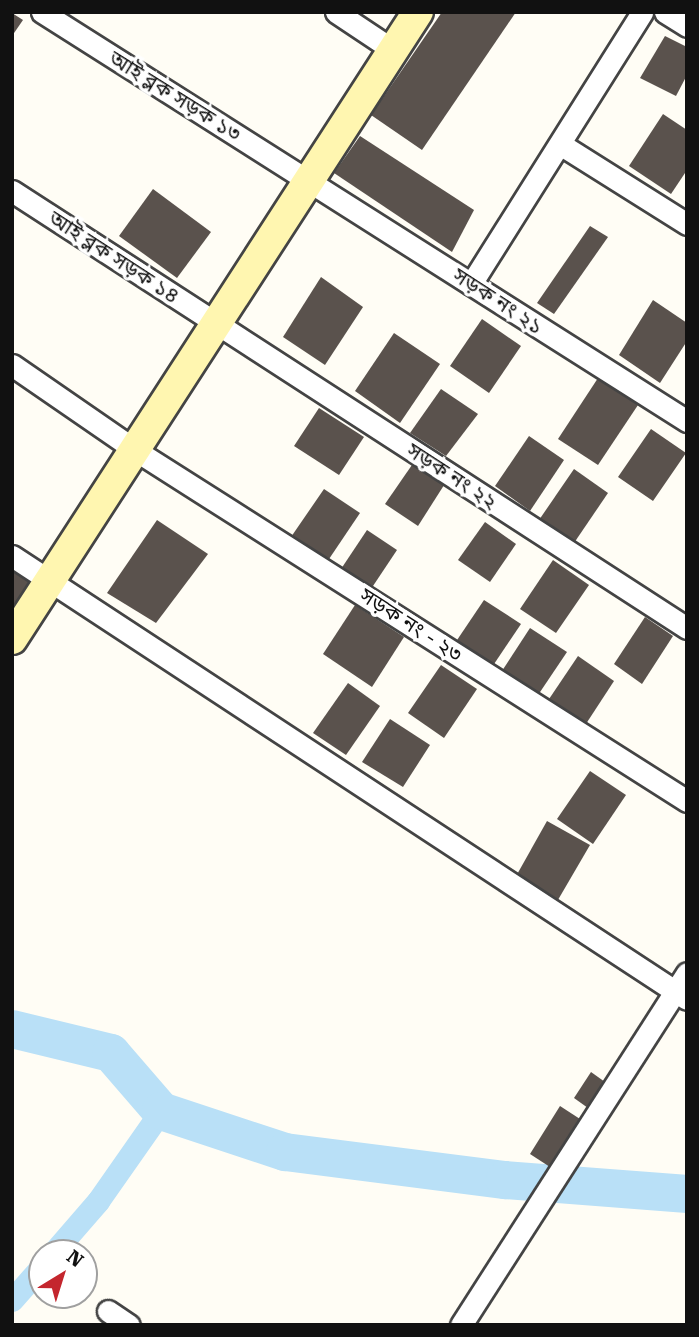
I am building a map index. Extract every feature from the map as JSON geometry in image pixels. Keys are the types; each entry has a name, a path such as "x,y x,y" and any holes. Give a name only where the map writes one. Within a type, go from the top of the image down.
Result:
{"street":[{"name":"আই ব্লক সড়ক ১৩","path":"42,12 309,180"},
{"path":"336,12 393,50"},
{"path":"12,639 418,12"},
{"path":"471,284 642,12"},
{"path":"665,12 687,26"},
{"path":"560,144 687,224"},
{"name":"সড়ক নং ২১","path":"309,180 687,422"},
{"name":"আই ব্লক সড়ক ১৪","path":"12,191 217,323"},
{"name":"সড়ক নং ২২","path":"217,323 687,628"},
{"name":"সড়ক নং - ২৩","path":"12,365 135,450 687,801"},
{"path":"12,556 681,996"},
{"path":"461,1325 681,996 687,973"},
{"path":"108,1311 129,1325"}],"building":[{"path":"442,12 516,12 422,150 371,115"},
{"path":"12,13 23,20 12,36"},
{"path":"665,36 687,47 687,75 676,96 640,78"},
{"path":"663,114 687,130 687,170 671,194 629,166"},
{"path":"360,136 474,210 452,252 334,173"},
{"path":"153,189 211,232 177,278 119,236"},
{"path":"590,226 608,237 554,314 537,303"},
{"path":"321,277 363,307 325,365 283,337"},
{"path":"653,300 687,323 687,341 660,383 619,355"},
{"path":"482,319 521,346 489,393 450,366"},
{"path":"394,333 440,364 400,423 355,391"},
{"path":"598,378 638,405 598,465 558,439"},
{"path":"441,389 478,414 446,456 410,433"},
{"path":"319,408 364,437 339,475 294,446"},
{"path":"651,429 686,453 653,501 618,477"},
{"path":"529,436 564,460 530,511 495,486"},
{"path":"414,462 446,482 418,526 385,504"},
{"path":"574,469 608,493 574,543 539,520"},
{"path":"324,489 360,513 327,562 291,537"},
{"path":"157,520 208,554 156,623 107,593"},
{"path":"485,522 516,544 490,582 458,560"},
{"path":"367,530 397,550 369,592 339,572"},
{"path":"553,560 589,585 556,633 520,609"},
{"path":"12,568 35,582 12,620"},
{"path":"484,600 521,624 488,673 451,649"},
{"path":"355,605 404,637 372,687 323,654"},
{"path":"645,617 673,636 642,684 614,664"},
{"path":"530,628 567,652 534,701 498,677"},
{"path":"578,656 614,681 582,730 545,705"},
{"path":"441,665 477,689 444,738 408,713"},
{"path":"348,683 380,706 346,755 313,733"},
{"path":"390,719 430,745 403,787 362,762"},
{"path":"590,771 626,795 593,844 557,819"},
{"path":"547,821 590,845 555,905 515,878"},
{"path":"591,1072 605,1082 588,1108 574,1098"},
{"path":"560,1106 580,1119 550,1167 530,1154"}],"waterway":[{"path":"12,1029 111,1053 161,1111 285,1152 505,1180 687,1194"},
{"path":"65,1239 98,1201 161,1111"},
{"path":"12,1300 28,1282"}]}
